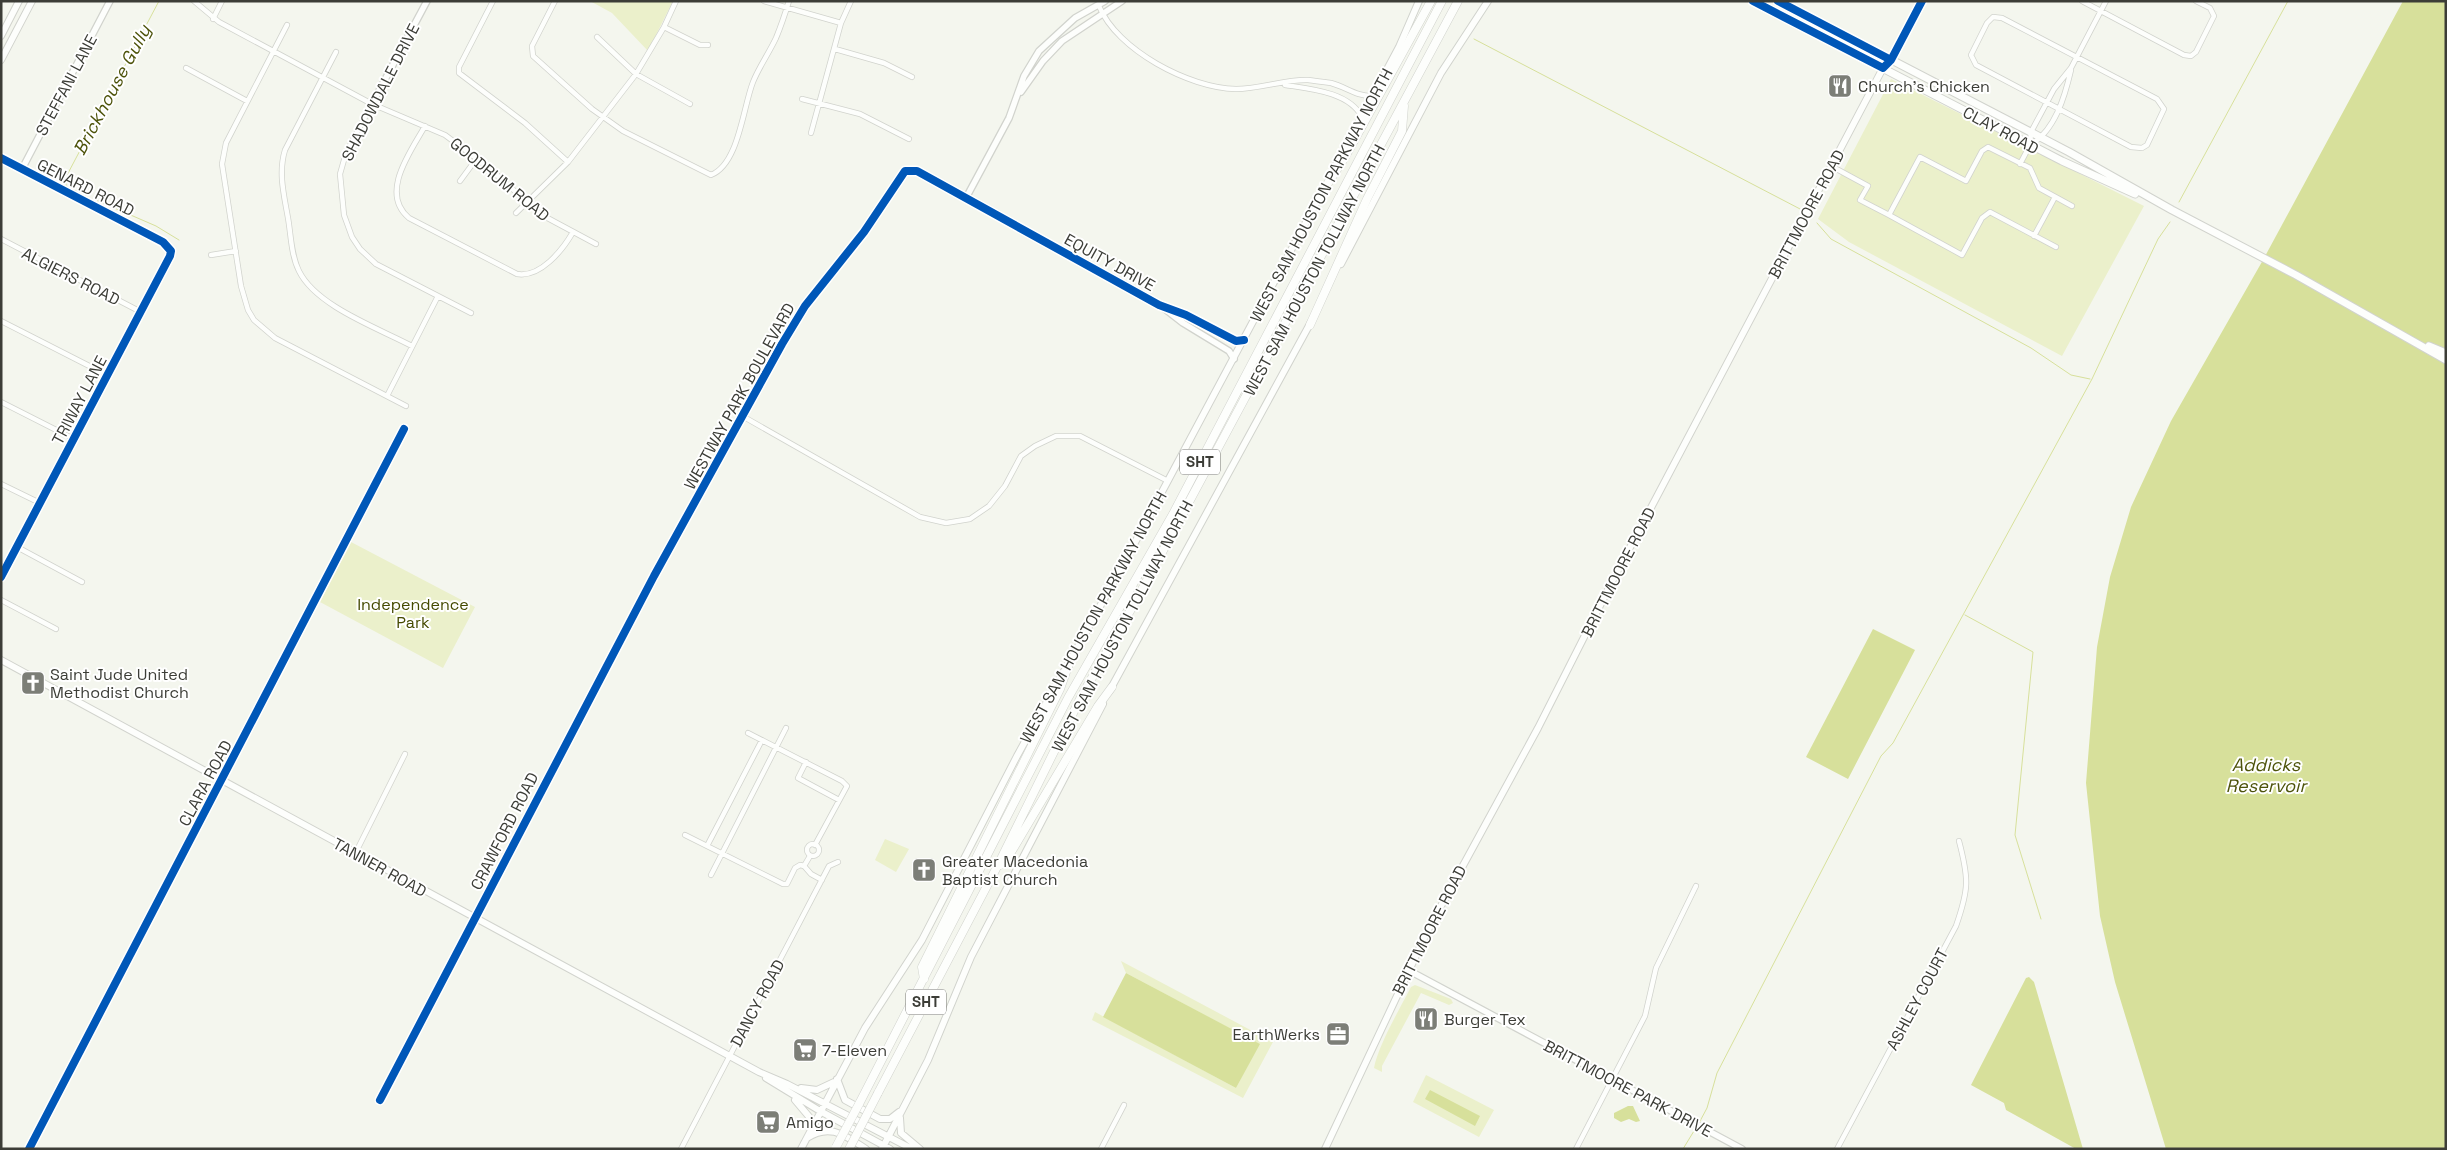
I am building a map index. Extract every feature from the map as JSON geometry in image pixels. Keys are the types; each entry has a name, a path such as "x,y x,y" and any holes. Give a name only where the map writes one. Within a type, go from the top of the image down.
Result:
{"highway":[{"path":"1319,198 1345,157 1431,1"},
{"name":"WEST SAM HOUSTON TOLLWAY NORTH","path":"836,1148 1060,713 1173,514 1442,1"},
{"name":"WEST SAM HOUSTON TOLLWAY NORTH","path":"849,1149 998,865 1081,697 1138,597 1458,1"},
{"path":"1310,325 1367,198 1402,131 1404,102"},
{"path":"924,979 922,967 1060,689 1071,658"},
{"path":"998,865 1004,864 1098,706 1112,687"}],"main road":[{"path":"1,36 19,1"},
{"path":"1,60 32,1"},
{"name":"WEST SAM HOUSTON PARKWAY NORTH","path":"801,1149 824,1102 865,1028 922,940 1017,756 1168,481 1374,96 1399,47 1419,1"},
{"path":"885,1148 888,1136 928,1060 971,957 1112,687 1310,325 1425,102 1441,73 1488,1"},
{"name":"CLAY ROAD","path":"1753,1 2030,145 2172,210"},
{"name":"CLAY ROAD","path":"1778,1 2043,138 2172,210 2296,275 2446,360"},
{"name":"BRITTMOORE ROAD","path":"1325,1149 1408,970 1458,872 1512,777 1569,670 1587,628 1831,166 1883,68 1891,60 1922,1"},
{"path":"1802,26 1806,16"},
{"path":"1965,111 1970,101"},
{"name":"CLAY ROAD","path":"2405,337 2446,353"},
{"name":"TANNER ROAD","path":"1,660 729,1056 785,1086 824,1102 912,1149"},
{"path":"785,1086 817,1090 837,1079 846,1100 880,1118 890,1119 902,1110"},
{"path":"785,1086 806,1110 811,1120 805,1140"},
{"name":"TANNER ROAD","path":"785,1086 820,1111 885,1148"},
{"path":"902,1110 899,1123 901,1133 920,1149"},
{"path":"805,1140 819,1130 831,1130 866,1149"}],"street":[{"name":"STEFFANI LANE","path":"22,169 110,1"},
{"name":"GOODRUM ROAD","path":"194,1 213,18 372,104 445,135 477,158 540,214 596,244"},
{"path":"213,18 222,1"},
{"name":"SHADOWDALE DRIVE","path":"427,1 346,154 340,174 344,215 354,242 376,264 438,296"},
{"path":"492,1 459,67 459,73 526,123 568,162"},
{"path":"555,1 532,46 531,52 603,117 623,131 711,175 717,173 723,166 738,136 752,84 776,38 789,1"},
{"path":"516,213 568,162 636,74 664,27 676,1"},
{"path":"764,1 841,23"},
{"path":"811,133 841,23 851,1"},
{"path":"966,198 1009,118 1024,76 1039,51 1075,18 1105,1"},
{"path":"1016,99 1043,61 1062,41 1122,1"},
{"path":"2082,1 2184,55 2191,56 2203,40 2214,16 2210,8 2196,1"},
{"path":"2020,164 2030,145 2031,132 2046,103 2054,89 2071,68 2106,1"},
{"path":"1098,6 1102,14 1129,46 1197,82 1235,89 1305,80 1330,83 1363,97 1374,96"},
{"path":"1997,17 2076,58 2157,99 2162,104 2162,115 2147,145 2135,149 1972,62 1971,55 1990,20 1997,17"},
{"path":"287,25 226,142 222,164 243,296 248,310 258,325 275,338 406,406"},
{"path":"664,27 700,45 708,45"},
{"path":"597,37 636,74 690,104"},
{"path":"835,49 884,63 912,77"},
{"path":"336,52 282,160 281,178 296,265 316,293 330,304 412,346"},
{"path":"186,68 247,101"},
{"path":"2030,145 2043,138 2065,95 2071,68"},
{"path":"1281,84 1337,97 1357,107 1362,117"},
{"path":"802,99 860,114 908,139"},
{"path":"425,126 399,174 397,182 400,208 408,218 510,270 524,275 535,272 559,252 573,232"},
{"path":"1890,216 1920,157 1966,181 1986,147 2032,171 2039,188 2072,206"},
{"name":"GENARD ROAD","path":"1,158 158,240"},
{"path":"460,181 477,158"},
{"path":"1831,166 1868,186 1860,200 1962,255 1982,218 1990,212 2056,247"},
{"name":"WESTWAY PARK BOULEVARD","path":"654,576 805,306 864,232 905,171 917,171 966,198"},
{"path":"2034,236 2055,197"},
{"name":"EQUITY DRIVE","path":"966,198 1160,305 1186,315 1236,341 1244,340"},
{"name":"ALGIERS ROAD","path":"1,239 141,312"},
{"name":"TRIWAY LANE","path":"1,577 4,566 17,547 170,256 168,246 158,240"},
{"path":"211,255 236,251"},
{"path":"386,396 438,296 471,313"},
{"name":"EQUITY DRIVE","path":"1160,305 1183,323 1229,351 1234,358"},
{"path":"1,320 107,375"},
{"path":"1,402 74,439"},
{"path":"744,417 920,517 946,523 970,519 989,506 1005,486 1021,456 1035,446 1056,436 1080,436 1168,481"},
{"name":"CLARA ROAD","path":"30,1149 404,429"},
{"path":"1,484 40,504"},
{"path":"17,547 82,582"},
{"name":"CRAWFORD ROAD","path":"380,1100 654,576"},
{"path":"1,600 56,629"},
{"path":"711,875 786,728"},
{"path":"748,733 842,781 847,786 815,845 811,845 807,849 810,856"},
{"path":"707,846 762,740"},
{"path":"355,854 405,754"},
{"path":"806,762 798,778 839,800"},
{"path":"685,835 783,884 787,884 795,868 800,865 822,880"},
{"name":"ASHLEY COURT","path":"1837,1149 1956,926 1966,900 1968,874 1959,841"},
{"path":"804,866 810,856 818,853 818,847 815,845"},
{"name":"DANCY ROAD","path":"681,1149 829,866 838,862"},
{"path":"1576,1149 1611,1079 1646,1016 1656,968 1696,886"},
{"name":"BRITTMOORE PARK DRIVE","path":"1408,970 1742,1149"},
{"path":"1101,1149 1124,1105"}],"green space":[{"path":"590,1 673,1 648,51 612,13"},
{"path":"1891,79 2144,206 2062,356 1849,242 1818,219"},
{"name":"Independence Park","path":"351,542 475,607 443,668 320,602"},
{"path":"885,839 909,849 896,872 875,860"},
{"path":"1121,961 1273,1042 1243,1098 1092,1020 1095,1012 1236,1088 1259,1044 1126,973"},
{"path":"1415,985 1451,999 1453,1003 1449,1005 1421,993 1382,1066 1382,1072 1374,1068 1376,1059 1411,987"},
{"path":"1426,1075 1494,1110 1479,1137 1413,1102"}],"water":[{"name":"Addicks Reservoir","path":"2403,1 2446,1 2446,1149 2166,1149 2115,982 2100,916 2086,783 2097,647 2110,577 2131,507 2171,421 2263,260"},
{"path":"1873,629 1915,650 1848,779 1806,757"},
{"path":"1126,973 1260,1044 1236,1088 1103,1017"},
{"path":"2029,977 2034,982 2083,1149 2076,1149 2006,1110 2004,1103 1971,1085 2026,978"},
{"path":"1430,1090 1480,1116 1475,1126 1425,1099"},
{"path":"1628,1106 1633,1106 1640,1121 1636,1122 1629,1119 1621,1122 1614,1118 1614,1113"}],"waterway":[{"name":"Brickhouse Gully","path":"87,196 66,186 66,177 159,1"},
{"path":"2179,202 2288,1"},
{"path":"1474,39 1802,210"},
{"name":"Brickhouse Gully","path":"96,200 156,226 179,240"},
{"path":"1699,1123 1707,1108 1717,1073 1881,756 1893,743 2092,379 2158,239 2170,222"},
{"path":"1817,223 1831,239 2031,348 2071,375 2090,379"},
{"path":"1965,615 2033,652 2015,835 2041,919"},
{"path":"1683,1149 1697,1126"}],"cycle path":[{"path":"1753,1 1883,68 1891,60 1922,1"},
{"path":"1778,1 1891,60"},
{"path":"1,158 163,242 171,251 1,577"},
{"path":"380,1100 654,576 782,344 805,306 864,232 905,171 917,171 1159,305 1186,315 1236,341 1244,340"},
{"path":"29,1149 404,429"}],"place":[{"name":"Church's Chicken","path":"1840,86"},
{"name":"Saint Jude United Methodist Church","path":"33,683"},
{"name":"Greater Macedonia Baptist Church","path":"924,870"},
{"name":"Burger Tex","path":"1426,1019"},
{"name":"EarthWerks","path":"1338,1034"},
{"name":"7-Eleven","path":"805,1050"},
{"name":"Amigo","path":"768,1122"}]}
